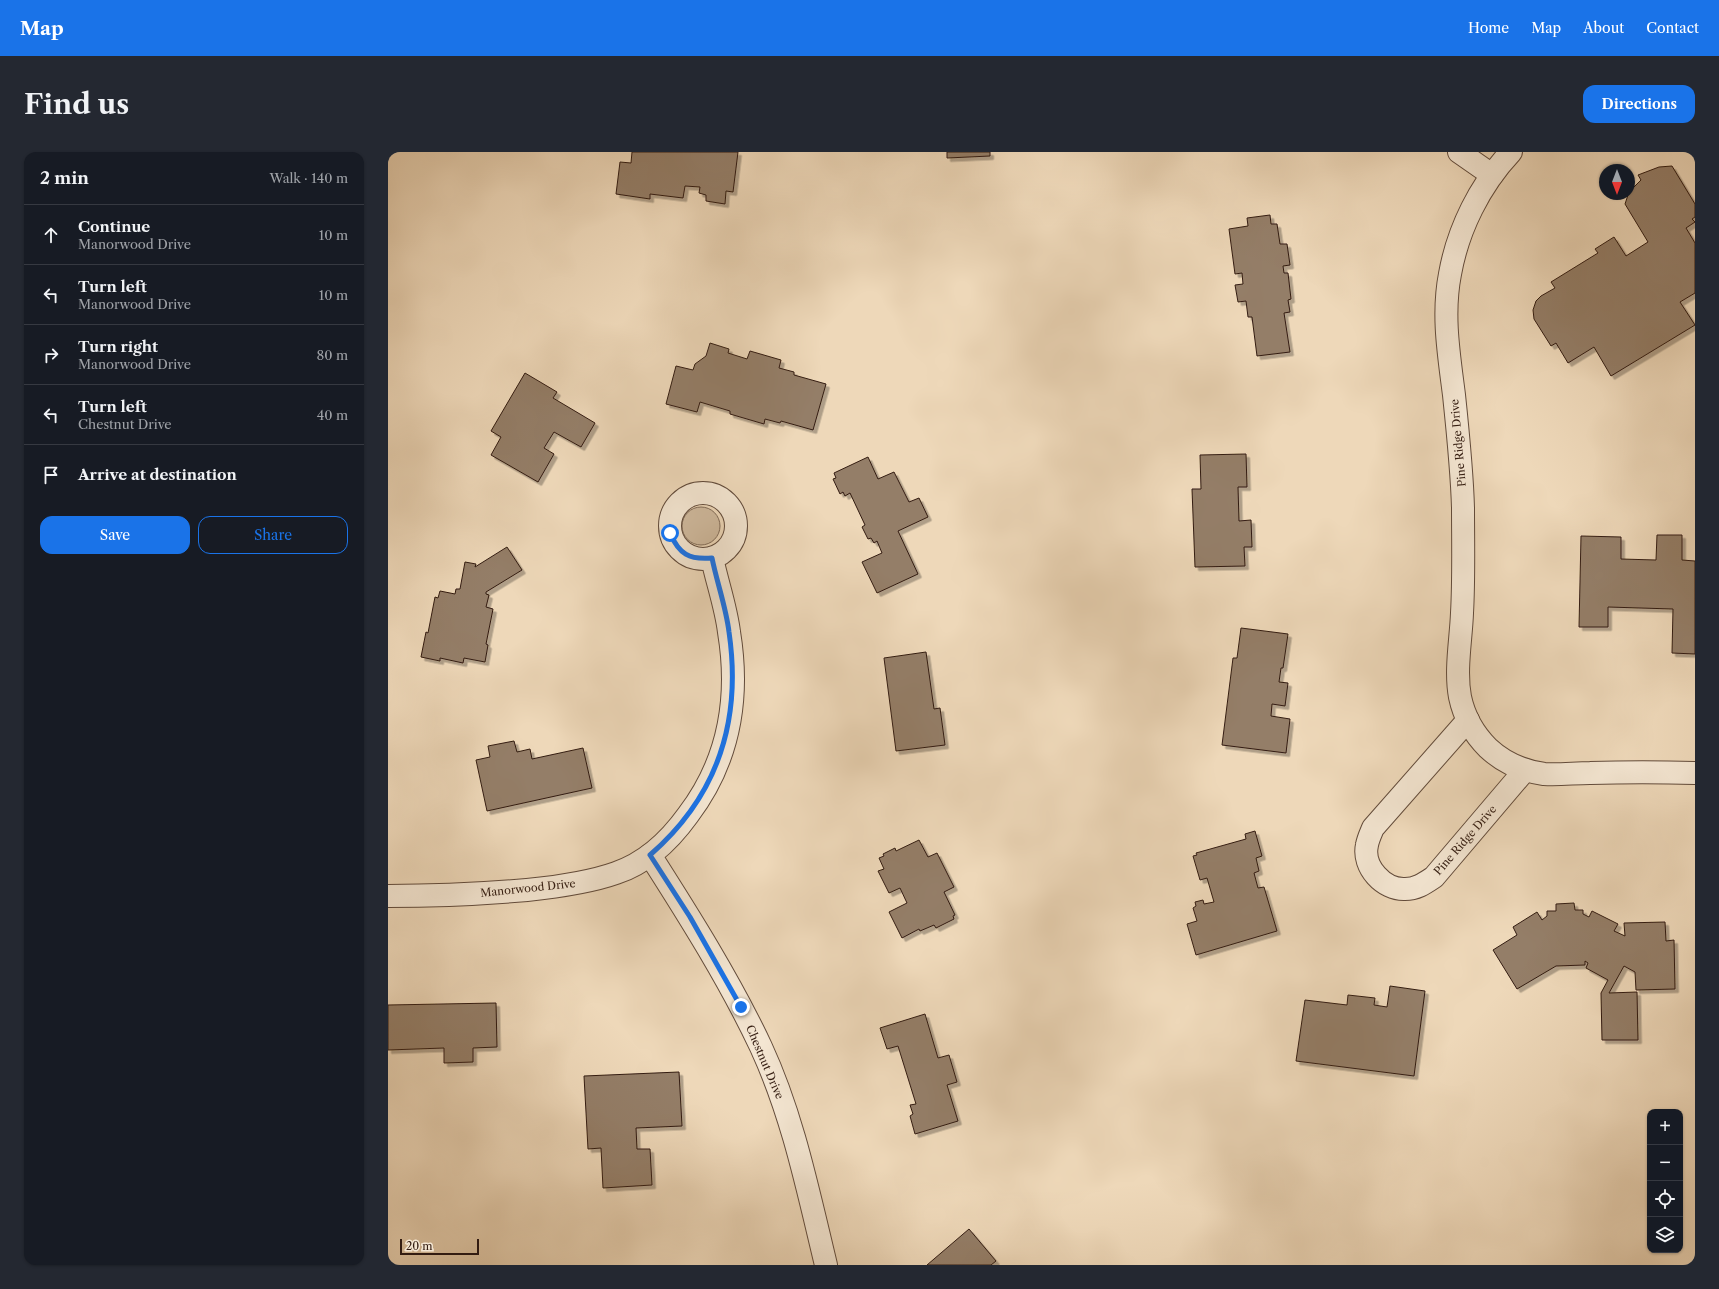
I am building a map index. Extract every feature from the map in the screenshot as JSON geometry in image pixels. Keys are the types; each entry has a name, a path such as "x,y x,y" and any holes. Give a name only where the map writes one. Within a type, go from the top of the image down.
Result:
{"street":[{"path":"1459,152 1492,175"},
{"name":"Pine Ridge Drive","path":"1511,152 1492,175 1476,200 1461,235 1454,257 1447,297 1447,338 1456,412 1463,506 1462,612 1459,684 1460,697 1468,720 1480,740 1500,758 1525,770 1544,774 1645,772 1695,773"},
{"name":"Manorwood Drive","path":"388,896 497,892 569,885 616,873 650,855 668,840 703,794 721,757 729,725 732,694 729,631 712,558"},
{"name":"Pine Ridge Drive","path":"1468,720 1373,828 1367,846 1367,857 1371,870 1380,880 1392,887 1405,889 1422,886 1434,877 1525,770"},
{"name":"Chestnut Drive","path":"650,855 690,917 741,1007 761,1047 781,1097 796,1143 826,1265"}],"shaded area":[{"path":"697,507 705,507 715,512 719,519 719,533 715,540 705,545 697,545 687,540 685,537 682,530 682,522 687,512 690,510"}],"building":[{"path":"632,152 738,152 733,192 726,191 725,204 706,201 706,195 699,193 700,187 685,186 683,198 650,194 650,199 616,194 620,162 631,163"},
{"path":"947,152 990,152 990,156 947,158"},
{"path":"1672,166 1695,204 1695,217 1692,219 1695,222 1686,228 1695,243 1695,293 1680,302 1695,325 1611,376 1594,347 1568,363 1556,343 1551,346 1534,319 1533,310 1536,301 1541,296 1555,288 1551,282 1598,253 1595,249 1614,237 1626,256 1648,242 1625,204 1626,200 1635,200 1635,186 1641,180 1638,175 1659,167"},
{"path":"1270,215 1271,224 1277,224 1280,244 1287,244 1290,265 1283,266 1284,273 1288,273 1291,299 1288,300 1290,312 1284,313 1290,352 1257,356 1252,317 1248,317 1246,301 1238,302 1235,285 1243,284 1242,273 1235,274 1229,229 1248,226 1247,218"},
{"path":"710,343 729,349 728,353 747,359 750,351 781,360 779,368 794,372 794,375 826,384 813,430 781,421 780,423 765,419 764,424 730,414 730,411 700,402 697,412 666,404 676,366 693,370 695,364 706,356"},
{"path":"525,373 557,392 553,398 595,423 581,447 554,432 544,448 554,454 538,482 491,455 501,437 491,431"},
{"path":"1246,454 1247,487 1238,487 1239,521 1251,520 1252,547 1244,547 1245,566 1195,567 1192,489 1201,489 1200,455"},
{"path":"868,457 878,479 894,472 909,502 919,498 928,517 898,531 918,574 877,593 862,562 882,553 877,541 874,543 871,538 868,539 862,527 865,525 850,493 845,496 843,492 840,494 833,479 836,478 834,473"},
{"path":"1657,535 1682,535 1682,560 1695,561 1695,654 1672,653 1673,609 1608,607 1608,627 1579,627 1581,536 1621,537 1621,559 1656,560"},
{"path":"507,547 522,570 486,592 486,594 489,595 486,607 493,609 486,644 488,645 485,662 464,658 463,663 440,658 440,661 421,657 426,632 428,633 435,597 438,598 440,591 455,594 456,589 460,589 465,562 476,564 475,567"},
{"path":"1241,628 1288,634 1283,668 1281,668 1279,682 1288,683 1285,706 1272,704 1271,716 1290,719 1286,753 1222,745 1233,658 1237,658"},
{"path":"926,652 934,709 940,708 945,745 896,751 884,658"},
{"path":"514,741 517,752 530,749 532,759 583,748 592,788 487,811 476,760 490,757 488,746"},
{"path":"1255,831 1262,856 1256,858 1259,871 1254,873 1258,888 1264,887 1277,931 1196,955 1187,924 1197,921 1193,908 1196,906 1195,902 1203,900 1204,904 1214,902 1207,878 1200,880 1193,856 1197,855 1196,853 1246,839 1245,834"},
{"path":"919,840 928,857 937,853 954,887 944,892 955,915 953,916 954,919 936,928 934,925 920,931 919,929 902,938 889,912 907,903 900,888 889,893 878,871 884,869 879,858 884,856 883,854 895,848 896,851"},
{"path":"1574,903 1575,910 1583,910 1583,914 1589,917 1592,911 1618,924 1614,931 1625,936 1624,923 1665,922 1666,941 1674,940 1675,989 1636,990 1635,972 1624,966 1609,993 1637,992 1638,1040 1602,1040 1601,993 1608,980 1586,968 1588,963 1585,961 1585,965 1556,966 1517,989 1493,950 1517,935 1513,927 1537,912 1542,920 1547,916 1547,911 1556,911 1556,904"},
{"path":"1390,986 1425,991 1414,1076 1296,1061 1305,1000 1347,1005 1348,995 1375,998 1374,1005 1387,1007"},
{"path":"496,1003 497,1047 473,1048 473,1062 444,1063 444,1048 388,1050 388,1005"},
{"path":"925,1014 938,1058 949,1055 957,1082 947,1085 958,1121 915,1134 910,1116 913,1114 910,1105 916,1104 898,1046 887,1049 880,1028"},
{"path":"679,1072 682,1126 636,1128 637,1149 650,1149 652,1185 603,1188 601,1148 588,1149 584,1076"},
{"path":"969,1229 996,1261 991,1265 927,1265"}],"route":[{"path":"670,533 674,543 681,551 690,557 701,559 712,558 729,631 732,657 732,706 721,757 703,794 668,840 650,855 690,917 741,1007"}]}
